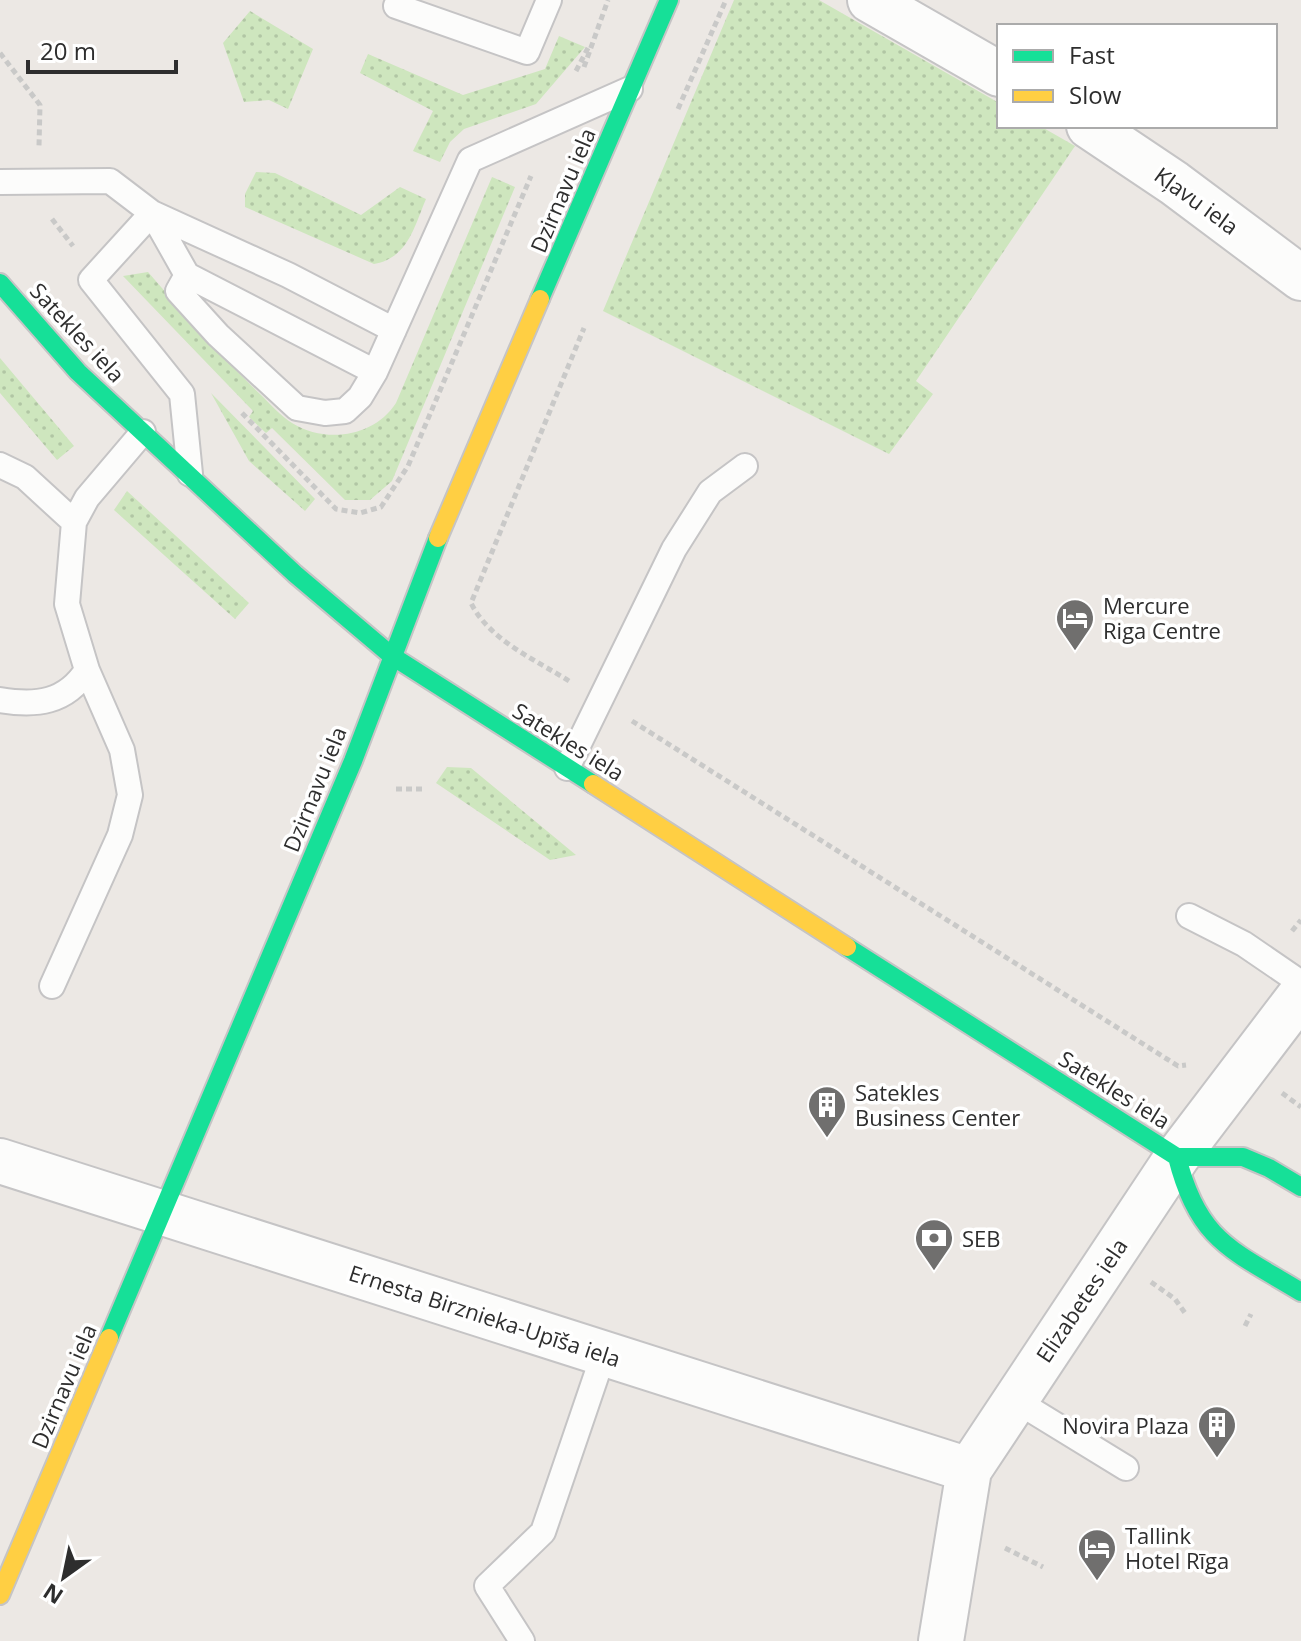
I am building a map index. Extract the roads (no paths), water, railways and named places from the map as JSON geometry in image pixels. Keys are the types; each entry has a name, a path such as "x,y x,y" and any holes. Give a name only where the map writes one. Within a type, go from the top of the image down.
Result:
{"main road":[{"name":"Dzirnavu iela","path":"0,1595 353,761 441,531 669,0"},
{"name":"Satekles iela","path":"0,283 78,372 190,477 392,656 1177,1157 1245,1155 1266,1164 1301,1187"},
{"name":"Satekles iela","path":"1177,1157 1184,1186 1199,1218 1218,1236 1301,1292"}],"street":[{"path":"870,0 997,73"},
{"name":"Kļavu iela","path":"1092,128 1174,183 1301,278"},
{"name":"Elizabetes iela","path":"941,1641 969,1470 1177,1157 1301,994"},
{"name":"Ernesta Birznieka-Upīša iela","path":"0,1161 969,1470"}],"lane":[{"path":"396,6 527,52 549,0"},
{"path":"187,275 178,291 218,335 297,408 325,413 345,411 360,397 375,372 470,160 556,119 632,88"},
{"path":"0,182 110,181 152,213 288,275 394,330"},
{"path":"152,213 187,275 375,372"},
{"path":"152,213 91,280 182,394 190,477"},
{"path":"52,986 120,835 130,795 122,750 87,670 67,604 74,522 87,498 143,432"},
{"path":"0,465 25,477 74,522"},
{"path":"567,768 674,549 710,492 745,466"},
{"path":"0,700 25,704 62,697 77,686 87,670"},
{"path":"1189,916 1244,944 1301,983"},
{"path":"522,1641 487,1586 543,1532 604,1353"},
{"path":"1015,1400 1126,1468"}],"place":[{"name":"Mercure Riga Centre","path":"1075,652"},
{"name":"Satekles Business Center","path":"827,1139"},
{"name":"SEB","path":"934,1272"},
{"name":"Novira Plaza","path":"1217,1459"},
{"name":"Tallink Hotel Rīga","path":"1097,1582"}]}
